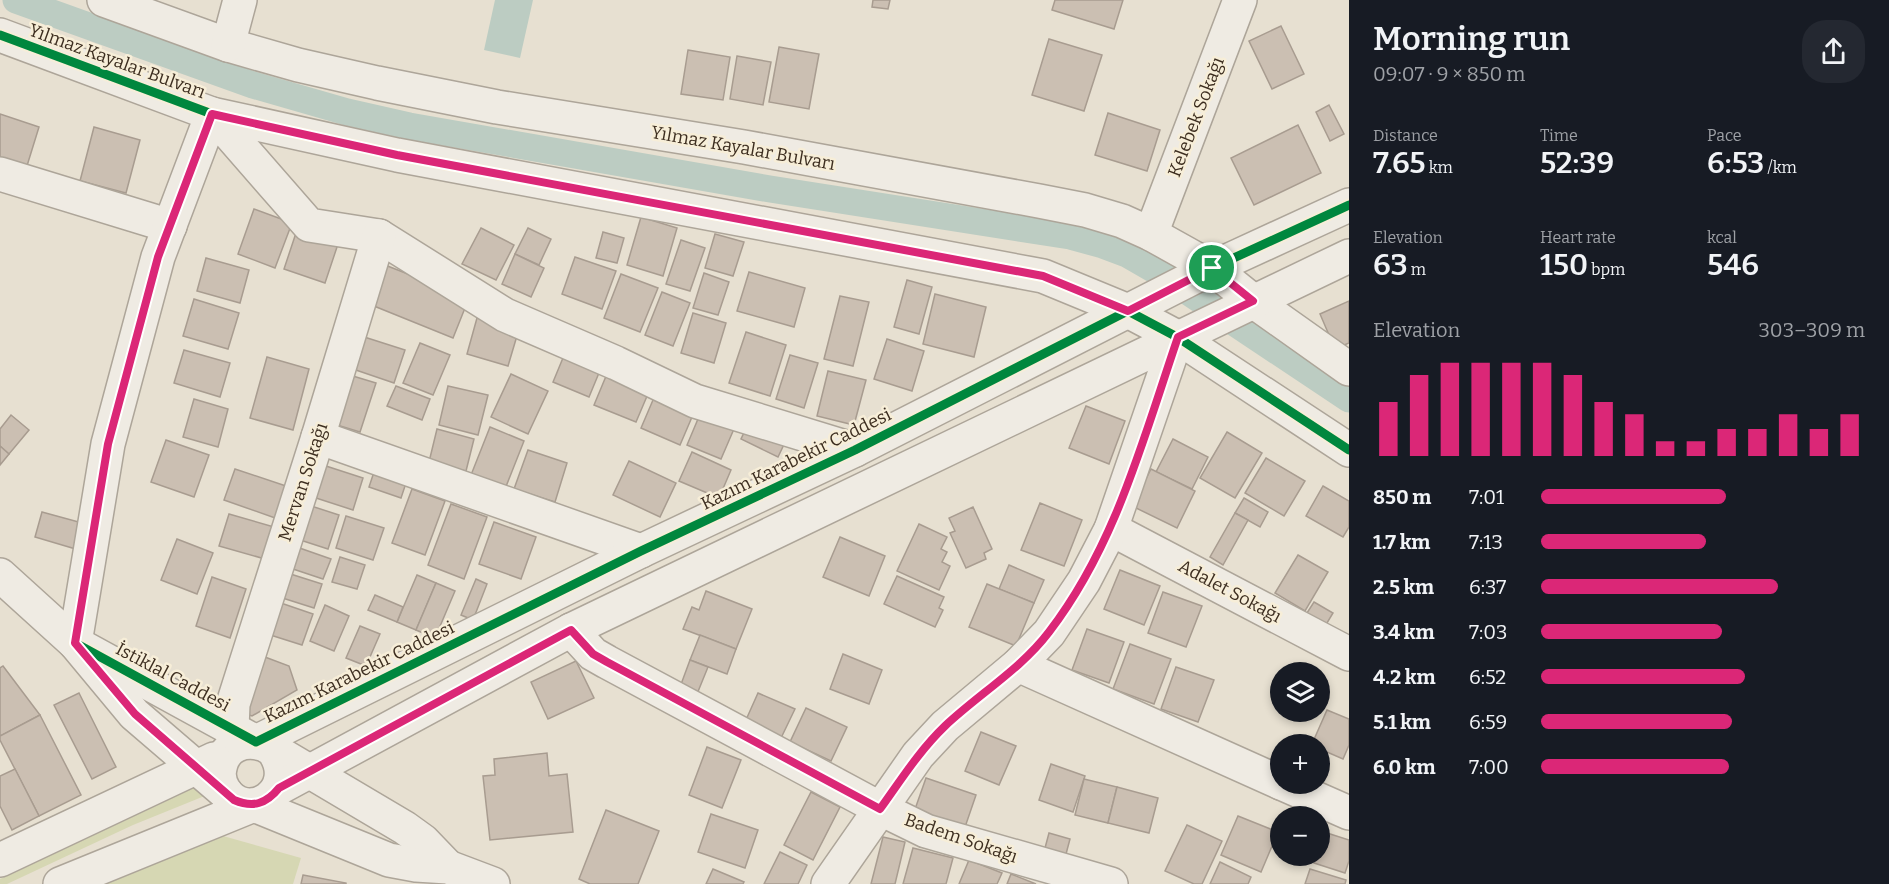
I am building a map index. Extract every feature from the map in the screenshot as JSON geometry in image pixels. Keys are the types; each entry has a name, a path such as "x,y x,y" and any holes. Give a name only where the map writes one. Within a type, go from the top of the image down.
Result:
{"street":[{"name":"Yılmaz Kayalar Bulvarı","path":"104,0 228,45 298,65 497,107 744,147 1085,210 1122,221 1151,234 1212,268 1253,301 1349,369"},
{"path":"228,45 240,0"},
{"name":"Kelebek Sokağı","path":"1151,234 1240,0"},
{"name":"Yılmaz Kayalar Bulvarı","path":"0,35 212,114 397,155 1043,276 1128,311 1178,337 1349,450"},
{"path":"75,643 108,444 158,257 212,114 309,225 379,236 505,315 616,363 695,401 855,450"},
{"path":"0,174 170,226"},
{"name":"Kazım Karabekir Caddesi","path":"0,860 855,450 1212,268 1349,205"},
{"name":"Mervan Sokağı","path":"253,795 221,784 219,773 221,762 247,743 233,704 379,236"},
{"path":"60,884 253,795 309,772 571,630 1349,256"},
{"path":"828,884 918,755 945,726 1018,665 1048,633 1084,581 1111,528 1178,337"},
{"path":"318,437 641,551"},
{"name":"Adalet Sokağı","path":"1111,528 1349,654"},
{"name":"İstiklal Caddesi","path":"8,592 75,643 247,743 309,772 405,828 423,841 445,876"},
{"name":"Badem Sokağı","path":"571,630 593,654 607,662 880,809 926,831 1111,884"},
{"name":"İstiklal Caddesi","path":"75,643 135,714 196,767 389,860 445,876 493,884"},
{"path":"1018,665 1270,778"},
{"path":"247,743 280,759 282,769 282,779 253,795"},
{"path":"1306,794 1349,813"}],"green space":[{"path":"196,781 207,795 133,825 7,884 0,884 0,879 130,818"},
{"path":"216,834 301,858 293,884 104,884"}],"shaded area":[{"path":"495,0 533,0 520,58 484,50"}],"building":[{"path":"873,0 890,0 888,9 872,7"},
{"path":"1055,0 1123,0 1114,29 1052,10"},
{"path":"1281,26 1304,74 1272,89 1249,41"},
{"path":"1049,39 1102,55 1084,111 1032,95"},
{"path":"779,47 819,54 809,109 769,102"},
{"path":"688,50 730,57 723,100 681,94"},
{"path":"737,56 771,62 763,105 730,99"},
{"path":"1329,105 1344,134 1330,141 1316,112"},
{"path":"1108,113 1160,130 1147,171 1095,155"},
{"path":"0,114 39,127 26,169 0,161"},
{"path":"1298,125 1321,173 1254,205 1231,158"},
{"path":"94,127 140,140 126,193 80,181"},
{"path":"254,209 292,223 275,268 238,254"},
{"path":"641,217 677,228 663,276 627,265"},
{"path":"298,227 339,241 325,283 284,269"},
{"path":"481,228 514,245 496,280 462,264"},
{"path":"528,228 551,239 539,265 515,254"},
{"path":"603,232 624,238 617,263 596,258"},
{"path":"715,234 744,242 733,276 705,268"},
{"path":"681,240 705,248 690,291 666,284"},
{"path":"515,254 544,268 531,297 502,284"},
{"path":"575,257 616,271 602,309 562,294"},
{"path":"206,258 249,270 240,303 197,291"},
{"path":"385,265 469,298 453,338 369,304"},
{"path":"749,272 805,288 794,327 737,311"},
{"path":"704,273 729,282 718,315 693,308"},
{"path":"621,274 658,288 640,332 604,318"},
{"path":"907,280 932,287 919,334 894,327"},
{"path":"662,292 690,303 673,346 645,335"},
{"path":"935,294 986,307 974,357 923,344"},
{"path":"840,296 869,302 853,366 824,359"},
{"path":"194,299 239,313 228,349 183,336"},
{"path":"1349,301 1349,343 1335,349 1320,314"},
{"path":"693,313 726,323 714,363 681,353"},
{"path":"477,318 519,329 508,366 467,354"},
{"path":"746,332 786,345 770,396 729,383"},
{"path":"358,335 405,350 394,383 347,367"},
{"path":"887,339 924,351 912,391 874,379"},
{"path":"570,341 606,356 589,397 553,382"},
{"path":"420,343 450,355 433,395 403,383"},
{"path":"184,350 230,363 220,397 174,383"},
{"path":"790,355 818,363 804,408 776,399"},
{"path":"267,357 309,369 293,430 250,418"},
{"path":"614,357 656,375 636,422 594,405"},
{"path":"828,371 866,380 854,425 817,416"},
{"path":"343,373 376,383 360,432 327,422"},
{"path":"511,374 548,391 528,434 491,417"},
{"path":"662,379 701,396 680,445 641,428"},
{"path":"396,386 430,399 422,420 387,406"},
{"path":"448,386 488,395 478,435 439,425"},
{"path":"194,399 228,409 218,447 183,437"},
{"path":"706,400 740,415 721,459 687,445"},
{"path":"1086,406 1125,421 1109,464 1069,448"},
{"path":"11,415 29,430 9,454 0,446 0,429"},
{"path":"751,418 788,436 778,457 741,439"},
{"path":"490,427 524,441 505,489 471,475"},
{"path":"437,429 474,439 466,471 429,462"},
{"path":"1227,432 1262,453 1235,498 1200,478"},
{"path":"1173,439 1208,457 1192,489 1156,472"},
{"path":"166,440 209,455 194,497 151,482"},
{"path":"0,446 9,454 0,465"},
{"path":"528,450 567,463 555,502 514,489"},
{"path":"692,452 731,470 719,498 679,481"},
{"path":"1266,458 1305,481 1284,516 1245,493"},
{"path":"629,461 676,483 660,517 613,495"},
{"path":"326,466 363,478 353,510 316,498"},
{"path":"235,469 289,487 278,519 224,500"},
{"path":"1151,469 1195,491 1177,528 1132,506"},
{"path":"374,472 406,483 401,498 369,487"},
{"path":"1323,486 1349,501 1349,527 1343,537 1306,516"},
{"path":"412,489 445,501 425,555 392,543"},
{"path":"1244,498 1268,512 1260,527 1235,513"},
{"path":"1040,503 1082,520 1064,566 1021,550"},
{"path":"305,504 339,515 328,549 294,538"},
{"path":"451,504 487,517 464,579 428,565"},
{"path":"973,507 992,549 984,553 986,559 966,568 950,533 955,531 949,518"},
{"path":"42,512 86,524 79,550 35,537"},
{"path":"1235,513 1248,520 1223,565 1210,557"},
{"path":"229,514 274,527 265,559 219,546"},
{"path":"346,516 384,528 373,560 336,548"},
{"path":"494,522 536,537 521,579 479,564"},
{"path":"919,524 947,537 941,549 947,552 942,562 950,566 939,590 897,571"},
{"path":"840,537 885,556 869,596 823,577"},
{"path":"177,539 213,553 197,594 161,580"},
{"path":"291,545 331,559 323,579 284,566"},
{"path":"1298,555 1328,572 1305,611 1275,593"},
{"path":"340,557 365,565 357,589 332,582"},
{"path":"1009,565 1044,580 1034,603 999,589"},
{"path":"1120,570 1160,586 1144,625 1104,609"},
{"path":"281,571 322,584 314,608 273,595"},
{"path":"417,575 436,583 416,630 397,622"},
{"path":"897,576 944,597 939,608 943,610 935,627 884,604"},
{"path":"212,577 246,589 230,638 196,626"},
{"path":"476,579 487,584 473,620 461,615"},
{"path":"436,583 455,591 435,638 416,630"},
{"path":"987,584 1034,603 1016,646 969,627"},
{"path":"706,591 752,609 736,649 683,629 692,607 699,610"},
{"path":"1163,592 1202,606 1186,647 1148,633"},
{"path":"375,595 403,607 397,622 368,610"},
{"path":"275,601 313,614 302,645 264,633"},
{"path":"1314,602 1333,613 1324,628 1305,616"},
{"path":"325,605 349,616 334,651 310,641"},
{"path":"360,626 380,634 366,666 346,658"},
{"path":"1087,629 1124,642 1109,683 1072,670"},
{"path":"700,635 736,649 727,674 690,660"},
{"path":"1130,644 1171,659 1154,704 1113,689"},
{"path":"257,654 289,666 297,690 252,716 241,712"},
{"path":"843,654 882,670 869,704 830,689"},
{"path":"690,660 708,667 697,694 680,687"},
{"path":"576,661 594,698 548,719 531,682"},
{"path":"3,666 40,715 0,736 0,668"},
{"path":"1176,667 1214,680 1198,722 1161,709"},
{"path":"79,693 116,767 92,779 54,705"},
{"path":"758,693 795,709 781,738 745,722"},
{"path":"806,708 847,727 831,761 790,742"},
{"path":"1330,711 1349,719 1349,745 1343,759 1330,753 1330,734 1316,734 1322,722 1330,722"},
{"path":"40,715 81,795 39,816 0,736"},
{"path":"981,732 1016,746 999,785 965,771"},
{"path":"707,747 741,760 722,808 689,795"},
{"path":"547,753 549,776 567,774 573,832 490,840 483,776 495,775 494,759"},
{"path":"1051,764 1085,776 1073,812 1039,800"},
{"path":"15,769 39,816 12,830 0,806 0,776"},
{"path":"926,778 976,795 964,830 914,812"},
{"path":"1084,779 1117,787 1108,823 1075,815"},
{"path":"1117,787 1158,798 1149,833 1108,823"},
{"path":"811,792 840,807 813,860 784,845"},
{"path":"606,810 659,831 638,884 590,884 579,879"},
{"path":"711,814 758,830 745,868 698,852"},
{"path":"1238,816 1270,829 1270,851 1261,872 1221,855"},
{"path":"1187,825 1222,841 1202,884 1194,884 1165,871"},
{"path":"1049,833 1070,839 1066,854 1045,848"},
{"path":"1330,834 1349,840 1349,861 1345,873 1323,866 1330,866"},
{"path":"883,837 905,842 895,884 871,884"},
{"path":"913,848 953,858 946,884 903,884"},
{"path":"780,852 807,865 798,884 764,884"},
{"path":"969,860 1002,873 997,884 959,884"},
{"path":"1220,862 1251,877 1248,884 1210,884"},
{"path":"713,869 744,882 743,884 706,884"},
{"path":"1310,869 1346,880 1345,884 1305,884"},
{"path":"1011,874 1036,884 1007,884"},
{"path":"303,875 346,883 346,884 301,884"}],"waterway":[{"path":"16,0 253,85 347,112 409,126 770,189 1070,236 1103,245 1127,254 1160,273 1349,399"}],"cycle path":[{"path":"0,35 212,114 397,155 1043,276 1128,311 1177,337 1349,450"},
{"path":"75,643 256,742 641,551 855,450 1212,268 1349,205"}],"route":[{"path":"212,114 397,155 540,183 1043,276 1128,311 1212,268 1253,301 1178,337 1123,497 1111,528 1084,581 1048,633 1018,665 945,726 918,755 880,809 593,654 571,630 279,788 264,802 254,805 244,804 234,800 150,729 121,700 75,643 108,444 158,257 212,114"}]}
